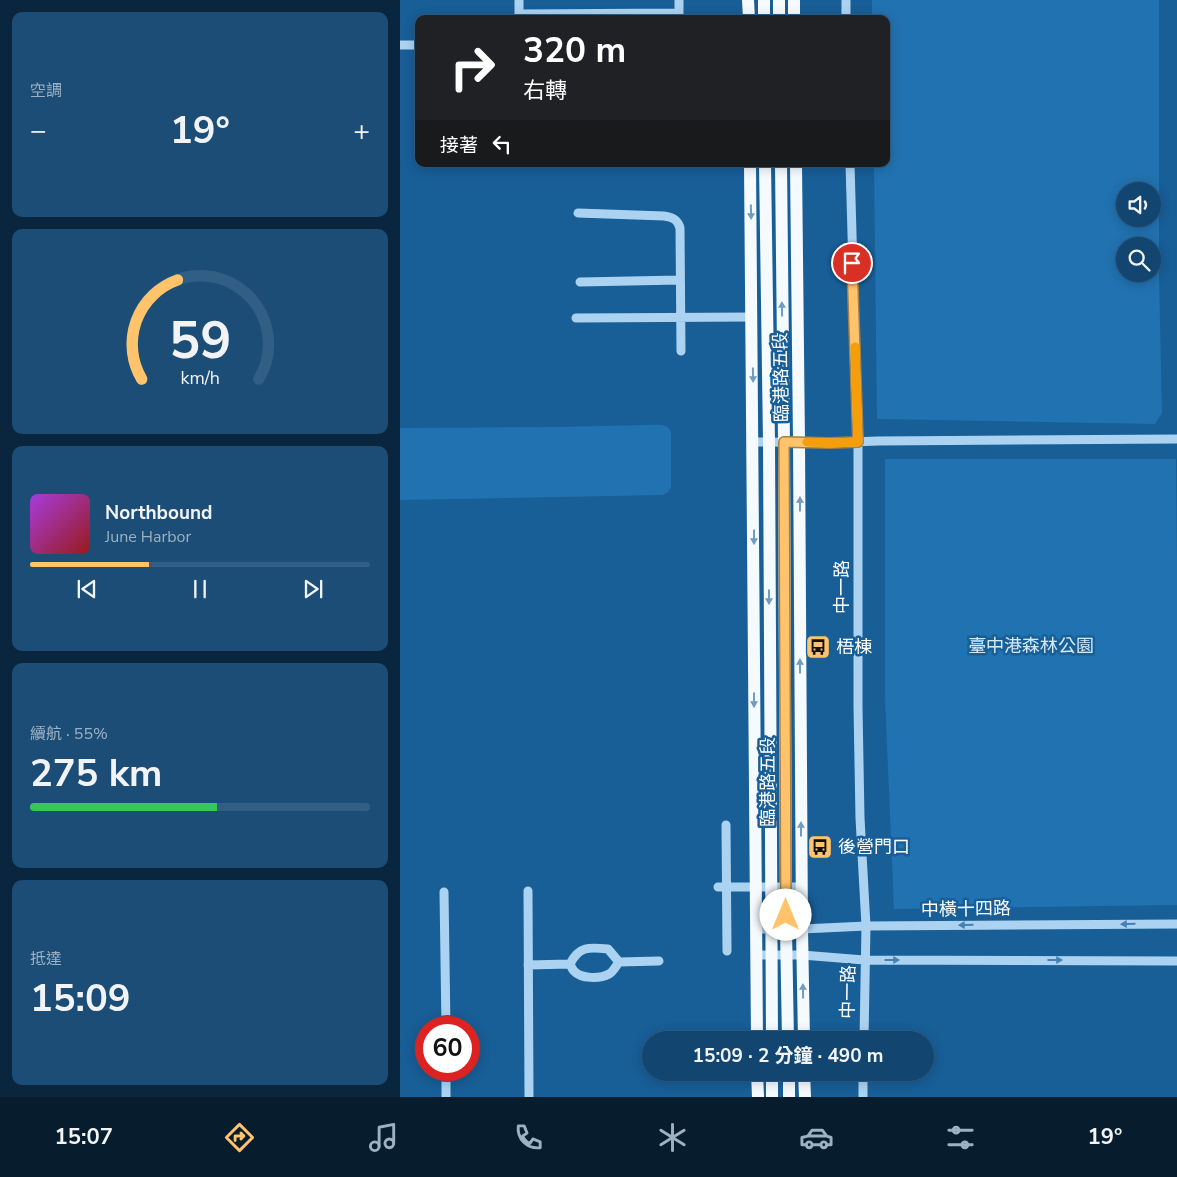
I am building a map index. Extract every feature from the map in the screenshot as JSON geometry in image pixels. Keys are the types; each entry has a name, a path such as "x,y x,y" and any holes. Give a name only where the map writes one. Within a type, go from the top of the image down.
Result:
{"main road":[{"path":"748,0 749,15"},
{"path":"764,0 764,15"},
{"path":"779,0 779,15"},
{"path":"794,0 794,15"},
{"name":"臨港路五段","path":"750,167 757,1031"},
{"name":"臨港路五段","path":"766,167 772,1031"},
{"name":"臨港路五段","path":"781,167 788,1031"},
{"name":"臨港路五段","path":"796,167 804,1031"},
{"path":"757,1081 758,1097"},
{"path":"772,1081 772,1097"},
{"path":"789,1081 789,1097"},
{"path":"804,1081 805,1097"}],"street":[{"path":"519,0 519,15"},
{"path":"678,0 679,15"},
{"path":"846,0 846,15"},
{"path":"400,45 415,45"},
{"name":"中一路","path":"850,167 858,442 860,818 866,926 864,1031"},
{"path":"578,213 660,215 673,218 679,224 681,351"},
{"path":"580,282 680,280"},
{"path":"576,318 752,317"},
{"path":"753,442 830,443 1177,439"},
{"path":"726,825 722,888 727,951"},
{"path":"722,888 802,887"},
{"path":"528,890 530,1097"},
{"path":"444,892 446,1016"},
{"name":"中橫十四路","path":"756,929 866,926 1177,924"},
{"path":"570,964 575,955 583,950 592,948 608,949 619,962"},
{"path":"756,955 802,955 864,960 1177,961"},
{"path":"570,964 575,972 591,977 610,973 619,962 659,961"},
{"path":"528,965 570,964"},
{"path":"446,1081 446,1097"},
{"path":"863,1081 863,1097"}],"green space":[{"path":"872,0 1159,0 1159,182 1116,182 1116,227 1159,227 1159,237 1116,237 1116,282 1159,282 1162,413 1155,424 877,419 874,167 890,167 890,15 872,15"},
{"path":"660,425 667,427 671,432 671,488 663,495 400,500 400,428"},
{"name":"臺中港森林公園","path":"885,459 1176,459 1177,905 894,909 885,698"}],"slow traffic":[{"path":"807,442 858,442 855,347"}],"place":[{"name":"梧棟","path":"818,647"},
{"name":"後營門口","path":"820,847"}],"route":[{"path":"786,915 784,442 858,442 852,263"}]}
